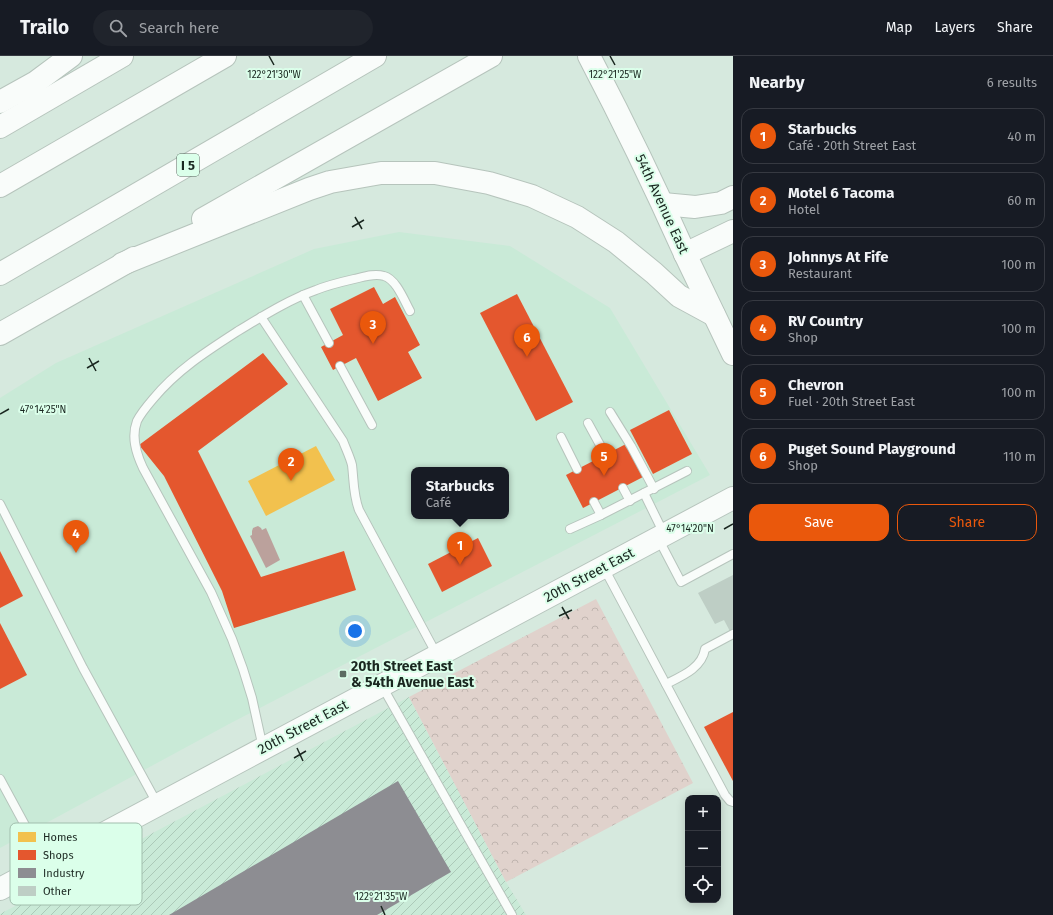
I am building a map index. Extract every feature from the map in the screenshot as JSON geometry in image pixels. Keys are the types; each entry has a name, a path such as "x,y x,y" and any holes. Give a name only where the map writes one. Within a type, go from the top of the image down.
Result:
{"main road":[{"path":"0,102 36,82 71,56"},
{"path":"0,127 122,56"},
{"path":"0,186 225,56"},
{"name":"I 5","path":"0,274 375,56"},
{"path":"0,334 491,56"},
{"name":"54th Avenue East","path":"589,56 615,105 663,204 685,254 733,354"},
{"path":"122,264 330,182 381,173 435,173 488,183 532,196 577,217 616,242 679,296 714,315"},
{"path":"663,204 695,207 720,203 733,197"},
{"path":"685,254 733,231"},
{"name":"20th Street East","path":"124,823 733,498"},
{"name":"20th Street East","path":"0,889 10,884"}],"lane":[{"path":"264,748 245,676 232,639 211,592 143,468 135,447 135,427 145,408 169,381 201,355 261,317 303,295 338,283 371,276 384,276 394,282 410,311"},
{"path":"303,295 329,343"},
{"path":"261,317 343,441 352,464 354,493 359,510 437,656"},
{"path":"340,366 372,425"},
{"path":"610,412 631,446 654,489"},
{"path":"588,423 605,454"},
{"path":"561,437 577,469"},
{"path":"570,529 630,501 687,471"},
{"path":"623,488 630,501"},
{"path":"644,493 681,582 733,554"},
{"path":"594,502 601,515"},
{"path":"0,504 83,668 158,805"},
{"path":"603,567 725,795 730,801 733,802"},
{"path":"666,684 685,674 696,666 703,657 705,649 733,634"},
{"path":"381,686 512,915"},
{"path":"0,780 24,823"}],"shaded area":[{"path":"399,232 510,246 610,308 710,475 229,724 46,823 10,823 10,843 0,848 0,398 56,363 314,249"},
{"path":"258,526 262,530 266,528 280,560 266,568 250,536 252,535 253,528"},
{"path":"409,697 506,882 526,915 0,915 17,905 142,905 142,839"}],"green space":[{"path":"596,599 693,783 506,882 409,697"}],"building: Homes":[{"path":"316,446 335,480 266,516 248,481"}],"building: Shops":[{"path":"374,287 383,304 395,297 420,345 408,352 422,378 378,401 356,358 333,370 321,347 343,335 330,309"},
{"path":"517,294 573,402 536,421 480,313"},
{"path":"263,353 288,384 198,451 261,577 344,551 356,590 234,628 222,591 164,476 139,445"},
{"path":"669,410 692,454 653,474 630,430"},
{"path":"626,444 643,477 583,508 566,475"},
{"path":"478,538 492,566 442,592 428,564"},
{"path":"0,551 23,596 0,608"},
{"path":"0,623 27,675 0,689"},
{"path":"733,712 733,781 704,727"}],"building: Industry":[{"path":"398,781 451,872 377,915 169,915"}],"building: Other":[{"path":"733,575 733,637 724,620 715,624 698,593"}],"place":[{"name":"Johnnys At Fife","path":"373,344"},
{"name":"Puget Sound Playground","path":"527,357"},
{"name":"Chevron","path":"604,476"},
{"name":"Motel 6 Tacoma","path":"291,481"},
{"name":"RV Country","path":"76,553"},
{"name":"Starbucks","path":"460,565"},
{"name":"20th Street East & 54th Avenue East","path":"343,674"}]}
